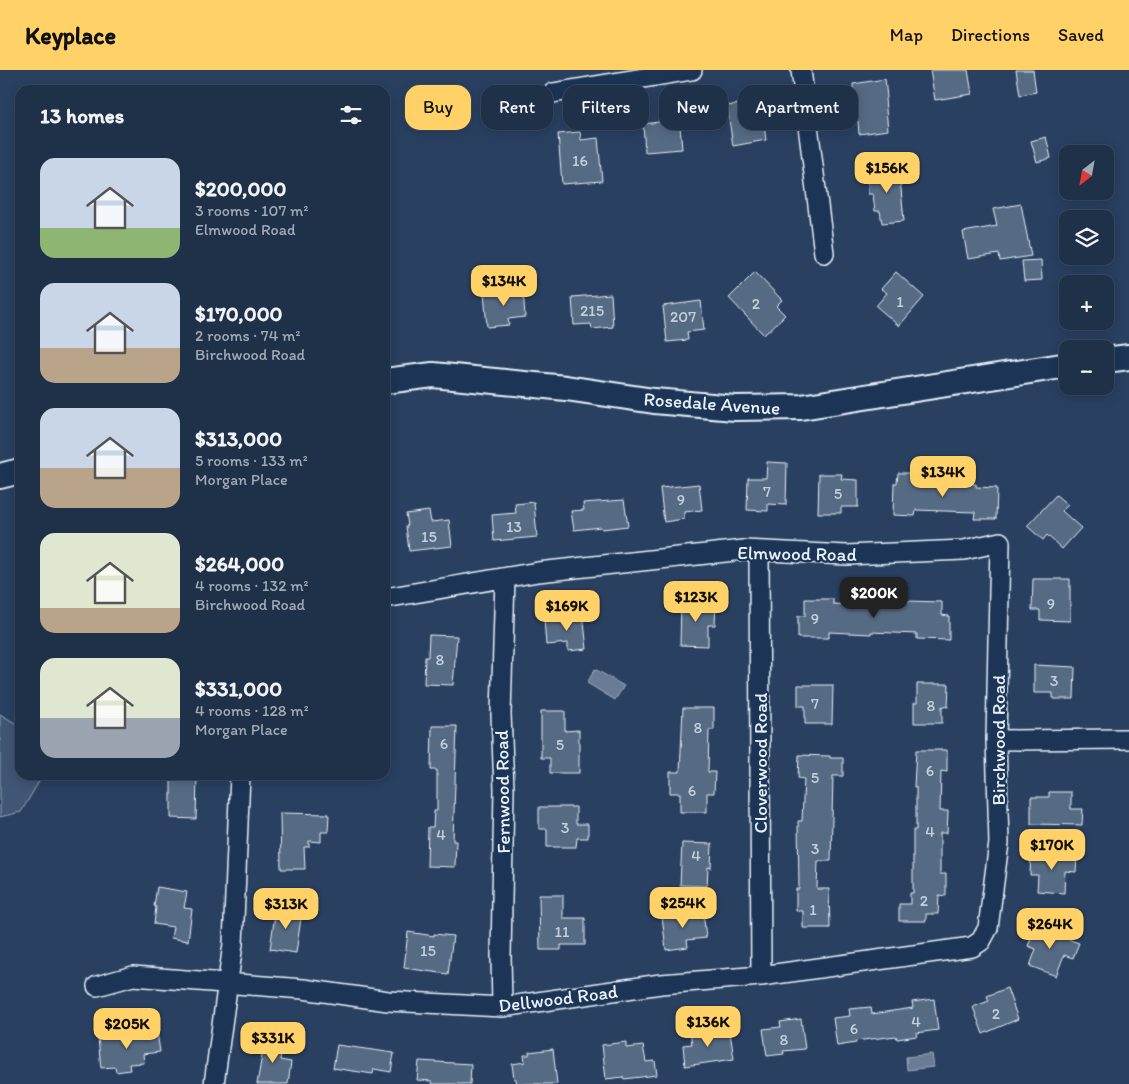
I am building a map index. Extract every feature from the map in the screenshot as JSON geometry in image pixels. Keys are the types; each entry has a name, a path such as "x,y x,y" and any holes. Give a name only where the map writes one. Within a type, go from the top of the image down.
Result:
{"street":[{"path":"553,93 692,70"},
{"path":"801,70 824,253"},
{"path":"1114,359 1129,357"},
{"name":"Rosedale Avenue","path":"390,380 433,375 736,408 801,408 1059,366"},
{"path":"0,476 15,472"},
{"name":"Elmwood Road","path":"390,597 538,572 744,550 856,555 964,550 1000,542"},
{"name":"Birchwood Road","path":"984,936 988,928 999,843 996,740 1000,542"},
{"name":"Cloverwood Road","path":"759,551 761,976"},
{"name":"Fernwood Road","path":"502,1007 504,789 501,714 504,578"},
{"path":"996,740 1129,739"},
{"path":"214,1084 233,944 240,780"},
{"name":"Dellwood Road","path":"97,986 133,976 303,989 388,1001 502,1007 661,984 761,976 972,947 984,936"}],"shaded area":[{"path":"595,669 624,686 615,700 587,683"},
{"path":"0,714 15,723 15,780 40,780 21,812 0,817"},
{"path":"932,1054 934,1067 907,1070 906,1057"}],"building":[{"path":"930,70 968,70 972,94 935,100"},
{"path":"1016,70 1033,70 1036,92 1020,95"},
{"path":"885,79 888,130 859,134 858,85 853,84"},
{"path":"738,104 738,130 765,130 766,140 733,146 728,106"},
{"path":"659,122 659,130 680,130 682,149 645,152 643,130 649,130 649,123"},
{"path":"580,132 581,140 598,138 602,181 562,184 558,134"},
{"path":"1046,137 1051,158 1037,162 1031,141"},
{"path":"899,168 904,221 882,223 880,211 875,211 873,194 868,194 867,171"},
{"path":"1021,204 1031,256 1000,261 999,254 968,259 963,232 997,226 993,209"},
{"path":"1041,260 1042,280 1024,281 1022,261"},
{"path":"755,272 782,300 776,306 785,315 764,335 729,298"},
{"path":"896,272 924,297 899,326 876,306 887,293 881,289"},
{"path":"523,288 525,317 508,319 509,325 487,327 484,293"},
{"path":"611,294 613,327 592,329 591,324 574,325 572,297"},
{"path":"701,301 704,330 687,332 688,340 667,342 663,306"},
{"path":"767,462 787,463 786,505 768,504 768,511 747,510 748,478 766,478"},
{"path":"898,473 913,473 913,483 976,484 976,487 997,488 996,519 974,519 975,512 916,510 915,516 893,515 894,483 897,483"},
{"path":"819,474 842,474 841,479 858,480 858,507 841,507 841,513 818,513"},
{"path":"699,484 702,510 684,512 684,519 664,522 660,488"},
{"path":"1056,495 1068,505 1062,511 1081,528 1062,549 1047,535 1043,540 1027,526"},
{"path":"624,500 628,526 574,530 571,511 584,510 583,503"},
{"path":"534,502 537,537 494,541 492,515 516,513 515,504"},
{"path":"429,511 431,522 449,520 452,546 409,551 406,514"},
{"path":"1033,579 1070,579 1070,621 1040,620 1040,610 1032,610"},
{"path":"805,599 833,599 833,604 872,606 873,600 942,602 942,615 949,616 949,640 917,639 917,634 871,632 871,634 829,632 829,638 798,638 798,616 805,616"},
{"path":"681,603 716,604 715,625 708,625 708,646 680,645"},
{"path":"583,614 587,649 568,651 568,643 546,645 544,619"},
{"path":"429,635 457,636 453,685 424,684 425,657 428,657"},
{"path":"1034,665 1075,667 1074,699 1053,699 1053,693 1034,693"},
{"path":"917,684 949,684 948,707 942,706 942,723 914,723 914,703 917,703"},
{"path":"798,685 833,685 832,724 805,724 805,706 798,706"},
{"path":"683,708 714,708 714,730 709,730 708,772 715,772 714,793 707,793 707,812 680,812 680,793 670,793 670,772 680,772"},
{"path":"541,711 565,711 565,731 579,730 579,773 550,773 550,758 541,758"},
{"path":"432,726 457,726 453,841 456,841 455,867 427,866 428,827 433,827 434,811 437,811 437,770 431,770"},
{"path":"916,750 947,750 947,772 941,771 940,811 948,811 947,833 940,833 940,874 946,874 946,896 939,895 938,914 926,914 926,921 899,921 899,904 910,904 910,893 913,893 913,830 916,830 916,787 914,787"},
{"path":"799,755 843,758 843,776 833,776 831,861 818,861 817,889 829,889 830,928 803,928 803,911 796,911 796,889 799,889 798,821 802,821 804,779 798,778"},
{"path":"171,780 197,780 196,819 171,818"},
{"path":"1049,792 1071,792 1071,809 1083,809 1082,825 1031,824 1031,797 1049,797"},
{"path":"539,807 576,807 576,824 588,824 588,838 577,838 576,847 547,847 547,829 539,829"},
{"path":"280,813 329,814 328,832 321,832 321,842 309,841 309,847 304,847 305,869 281,869"},
{"path":"682,843 712,844 711,868 708,867 707,886 680,885"},
{"path":"1031,853 1077,855 1076,872 1065,871 1064,893 1037,891 1038,875 1030,875"},
{"path":"157,887 187,892 184,908 192,909 188,941 171,938 173,927 154,924"},
{"path":"539,895 563,895 563,918 585,918 585,945 561,945 561,950 540,950"},
{"path":"276,907 302,911 296,953 270,949"},
{"path":"703,911 706,938 687,940 688,947 666,950 662,916"},
{"path":"1036,925 1079,943 1073,958 1064,955 1056,976 1030,966 1036,949 1028,946"},
{"path":"408,932 434,936 434,934 453,936 448,974 404,968"},
{"path":"1007,988 1018,1019 983,1034 973,1007 989,1001 987,996"},
{"path":"934,999 938,1030 916,1033 917,1036 897,1039 896,1036 855,1041 856,1043 837,1046 833,1018 850,1016 849,1009 871,1007 872,1014 913,1008 912,1002"},
{"path":"801,1019 805,1049 783,1051 784,1054 767,1056 763,1029 781,1027 780,1022"},
{"path":"712,1028 713,1034 730,1032 734,1059 685,1066 683,1045 692,1044 690,1031"},
{"path":"157,1032 160,1052 143,1054 144,1063 129,1064 130,1070 116,1072 115,1067 101,1068 98,1038"},
{"path":"265,1038 283,1041 280,1060 291,1062 288,1084 257,1084"},
{"path":"626,1042 626,1048 643,1046 646,1062 655,1061 657,1075 606,1079 602,1045"},
{"path":"337,1045 394,1053 391,1072 374,1069 373,1074 333,1068"},
{"path":"553,1049 557,1084 517,1084 516,1079 514,1079 512,1064 525,1062 524,1055 529,1055 529,1052"},
{"path":"419,1061 471,1064 470,1084 432,1084 432,1081 417,1080"}]}
